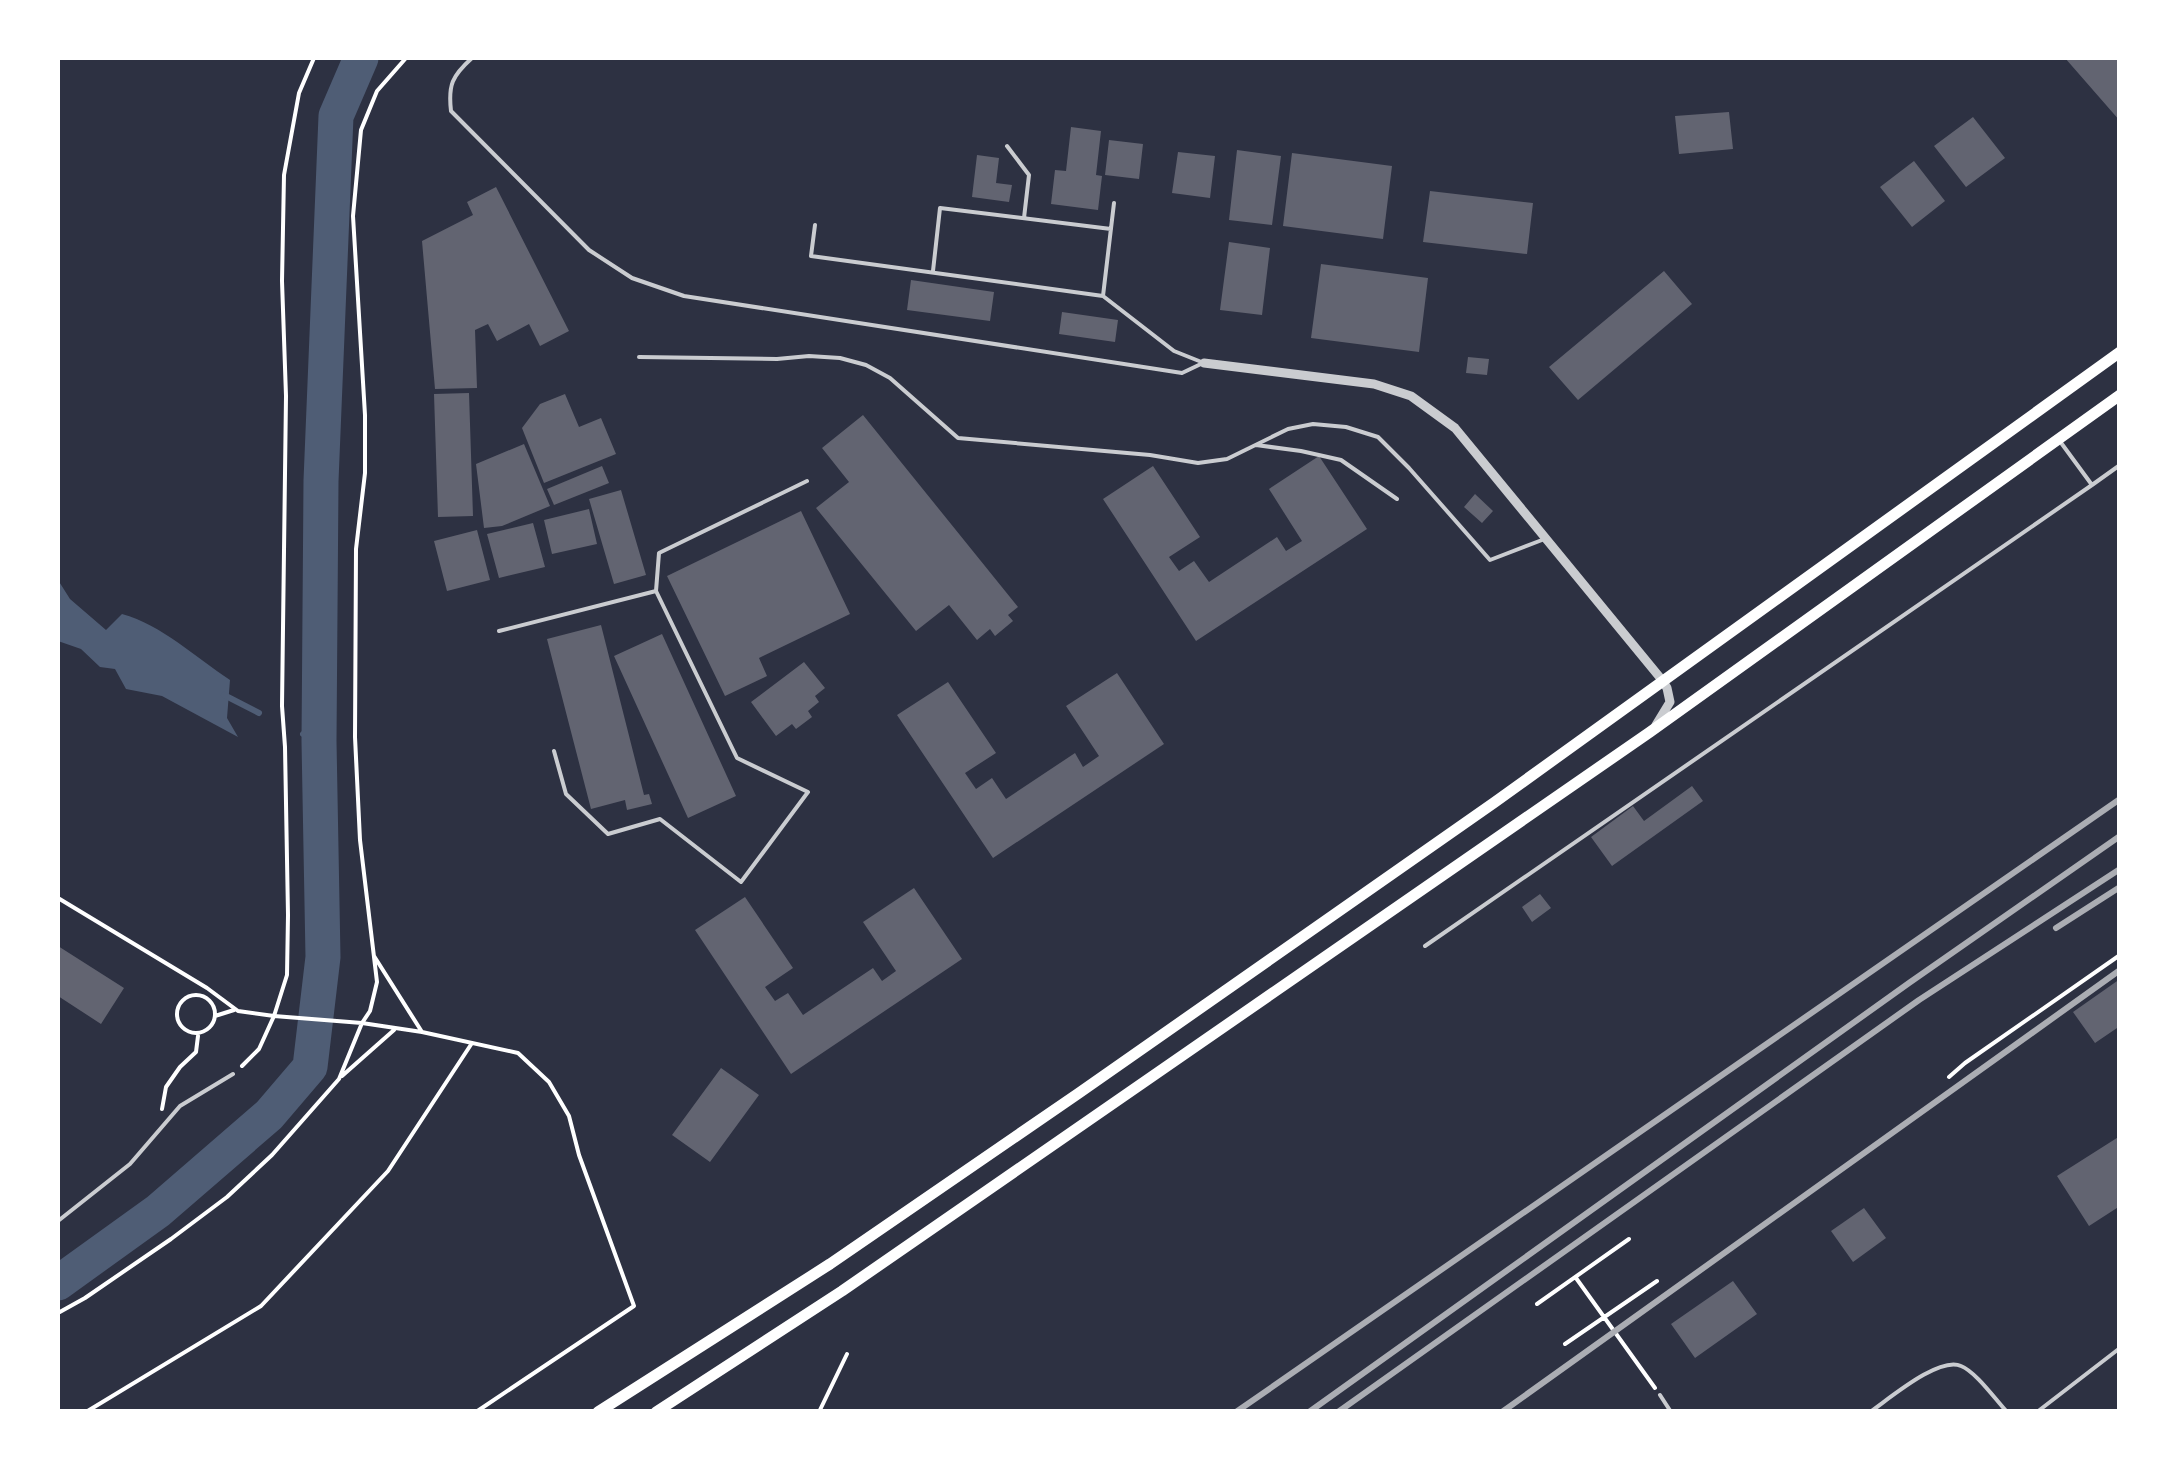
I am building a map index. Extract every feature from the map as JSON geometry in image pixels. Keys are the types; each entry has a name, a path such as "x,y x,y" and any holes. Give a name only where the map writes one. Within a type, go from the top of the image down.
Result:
{"main road":[{"path":"598,1412 862,1243 1495,802 2120,352"},
{"path":"661,1409 842,1291 1650,732 2120,396"}],"street":[{"path":"1204,363 1374,384 1411,396 1455,428 1668,688 1670,702 1650,732"}],"lane":[{"path":"472,58 455,73 449,94 451,112 589,250 632,278 684,296 1182,373 1204,363"},
{"path":"1007,146 1029,175 1024,218"},
{"path":"1103,296 1114,203"},
{"path":"932,273 940,208 1111,229"},
{"path":"815,226 811,256 1103,296 1174,350 1204,363"},
{"path":"639,357 840,358 866,365 890,378 958,438 1150,455 1198,464 1227,459 1288,429 1313,424 1346,426 1378,437 1490,560 1546,538"},
{"path":"2059,440 2092,485"},
{"path":"1256,445 1340,460 1397,500"},
{"path":"1425,946 2120,465"},
{"path":"554,751 566,794 608,834 660,819 741,882 808,792 737,758 656,591 659,553 807,481"},
{"path":"498,631 656,591"},
{"path":"58,1220 130,1164 180,1106 233,1074"},
{"path":"2037,1412 2120,1348"},
{"path":"1870,1412 1940,1365 1954,1363 1965,1367 2006,1412"},
{"path":"1660,1395 1671,1412"}],"path":[{"path":"233,1074 259,1049 287,974 282,706 284,175 300,93 314,58"},
{"path":"339,1079 370,1011 377,982 360,840 355,738 356,549 365,473 353,216 361,130 377,91 406,58"},
{"path":"58,898 207,988 236,1010"},
{"path":"373,954 422,1032"},
{"path":"1949,1077 2120,954"},
{"path":"202,996 207,988"},
{"path":"202,996 212,1004 215,1016 210,1028 198,1034 186,1031 176,1016 184,999 202,996"},
{"path":"215,1016 236,1010 422,1032 518,1053 549,1082 569,1116 579,1156 634,1306 476,1412"},
{"path":"58,1312 85,1298 227,1197 272,1155 339,1079 394,1030"},
{"path":"153,1138 166,1087 196,1052 198,1034"},
{"path":"86,1412 261,1306 388,1171 472,1043"},
{"path":"1537,1304 1629,1240"},
{"path":"1576,1278 1652,1385"},
{"path":"1566,1344 1657,1281"},
{"path":"819,1412 848,1354"}],"water":[{"path":"58,580 70,599 106,630 122,614 137,619 230,680 227,718 238,737 162,696 126,689 115,669 100,667 81,649 58,641"}],"building":[{"path":"2065,58 2120,58 2120,121"},
{"path":"1729,112 1733,149 1679,154 1675,116"},
{"path":"1973,117 2005,158 1966,187 1934,146"},
{"path":"1071,127 1101,131 1096,175 1102,176 1098,210 1051,204 1055,170 1066,171"},
{"path":"1109,140 1143,144 1139,179 1105,175"},
{"path":"1237,150 1281,156 1272,225 1229,220"},
{"path":"1178,152 1215,156 1210,198 1172,193"},
{"path":"1292,153 1392,166 1383,239 1283,226"},
{"path":"977,155 999,158 996,183 1012,185 1009,202 972,197"},
{"path":"1914,161 1945,201 1912,227 1880,187"},
{"path":"496,187 569,331 540,346 529,324 497,341 488,324 475,330 477,388 435,389 422,241 473,215 467,202"},
{"path":"1430,191 1533,203 1527,254 1423,242"},
{"path":"1229,242 1270,248 1262,315 1220,310"},
{"path":"1321,264 1428,278 1419,352 1311,338"},
{"path":"1664,271 1692,304 1578,400 1549,367"},
{"path":"911,280 994,292 990,321 907,310"},
{"path":"1062,312 1118,320 1115,342 1059,334"},
{"path":"1468,357 1489,359 1487,375 1466,373"},
{"path":"469,393 473,516 438,517 434,394"},
{"path":"565,394 579,427 601,418 616,454 544,483 522,428 540,404"},
{"path":"863,415 1018,607 1008,615 1013,621 995,636 990,629 977,640 949,605 916,631 816,508 849,482 822,448"},
{"path":"524,444 550,506 502,526 484,528 476,464"},
{"path":"1319,456 1367,529 1196,641 1103,499 1153,466 1200,537 1169,557 1179,571 1194,561 1209,582 1277,537 1286,551 1302,541 1269,489"},
{"path":"602,466 609,483 554,505 547,489"},
{"path":"621,490 646,575 614,584 589,499"},
{"path":"1475,494 1493,511 1482,523 1464,507"},
{"path":"589,509 597,544 552,554 544,520"},
{"path":"801,511 850,614 759,658 767,676 725,696 667,576"},
{"path":"533,523 545,567 499,578 487,534"},
{"path":"477,530 490,580 447,591 434,541"},
{"path":"601,625 644,795 649,794 652,804 627,810 625,800 591,809 547,639"},
{"path":"662,634 736,796 688,818 614,656"},
{"path":"804,662 825,688 815,696 819,702 808,711 812,717 796,729 792,724 776,736 751,702"},
{"path":"1117,673 1164,744 993,858 897,715 948,682 996,753 965,773 976,789 992,778 1006,799 1075,753 1083,767 1099,756 1066,706"},
{"path":"1692,786 1703,801 1612,866 1591,837 1633,806 1644,821"},
{"path":"914,888 962,959 791,1074 695,930 745,897 793,968 765,987 775,1001 788,993 803,1015 873,968 882,981 896,971 863,922"},
{"path":"1540,894 1551,908 1532,922 1522,907"},
{"path":"58,946 124,988 101,1024 58,996"},
{"path":"2120,979 2120,1026 2095,1043 2073,1012"},
{"path":"721,1068 759,1095 710,1162 672,1135"},
{"path":"2120,1136 2120,1206 2089,1226 2057,1176"},
{"path":"1864,1208 1886,1238 1853,1262 1831,1231"},
{"path":"1733,1281 1757,1314 1695,1358 1671,1324"}],"waterway":[{"path":"58,1283 158,1211 269,1115 310,1067 323,957 319,741 321,481 336,116 361,58"},
{"path":"224,695 259,713"},
{"path":"303,734 319,741"}],"railway":[{"path":"1236,1412 2120,799"},
{"path":"1309,1412 2120,836"},
{"path":"1338,1412 1919,1000 2120,869"},
{"path":"2056,928 2120,887"},
{"path":"1502,1412 2120,970"}]}
